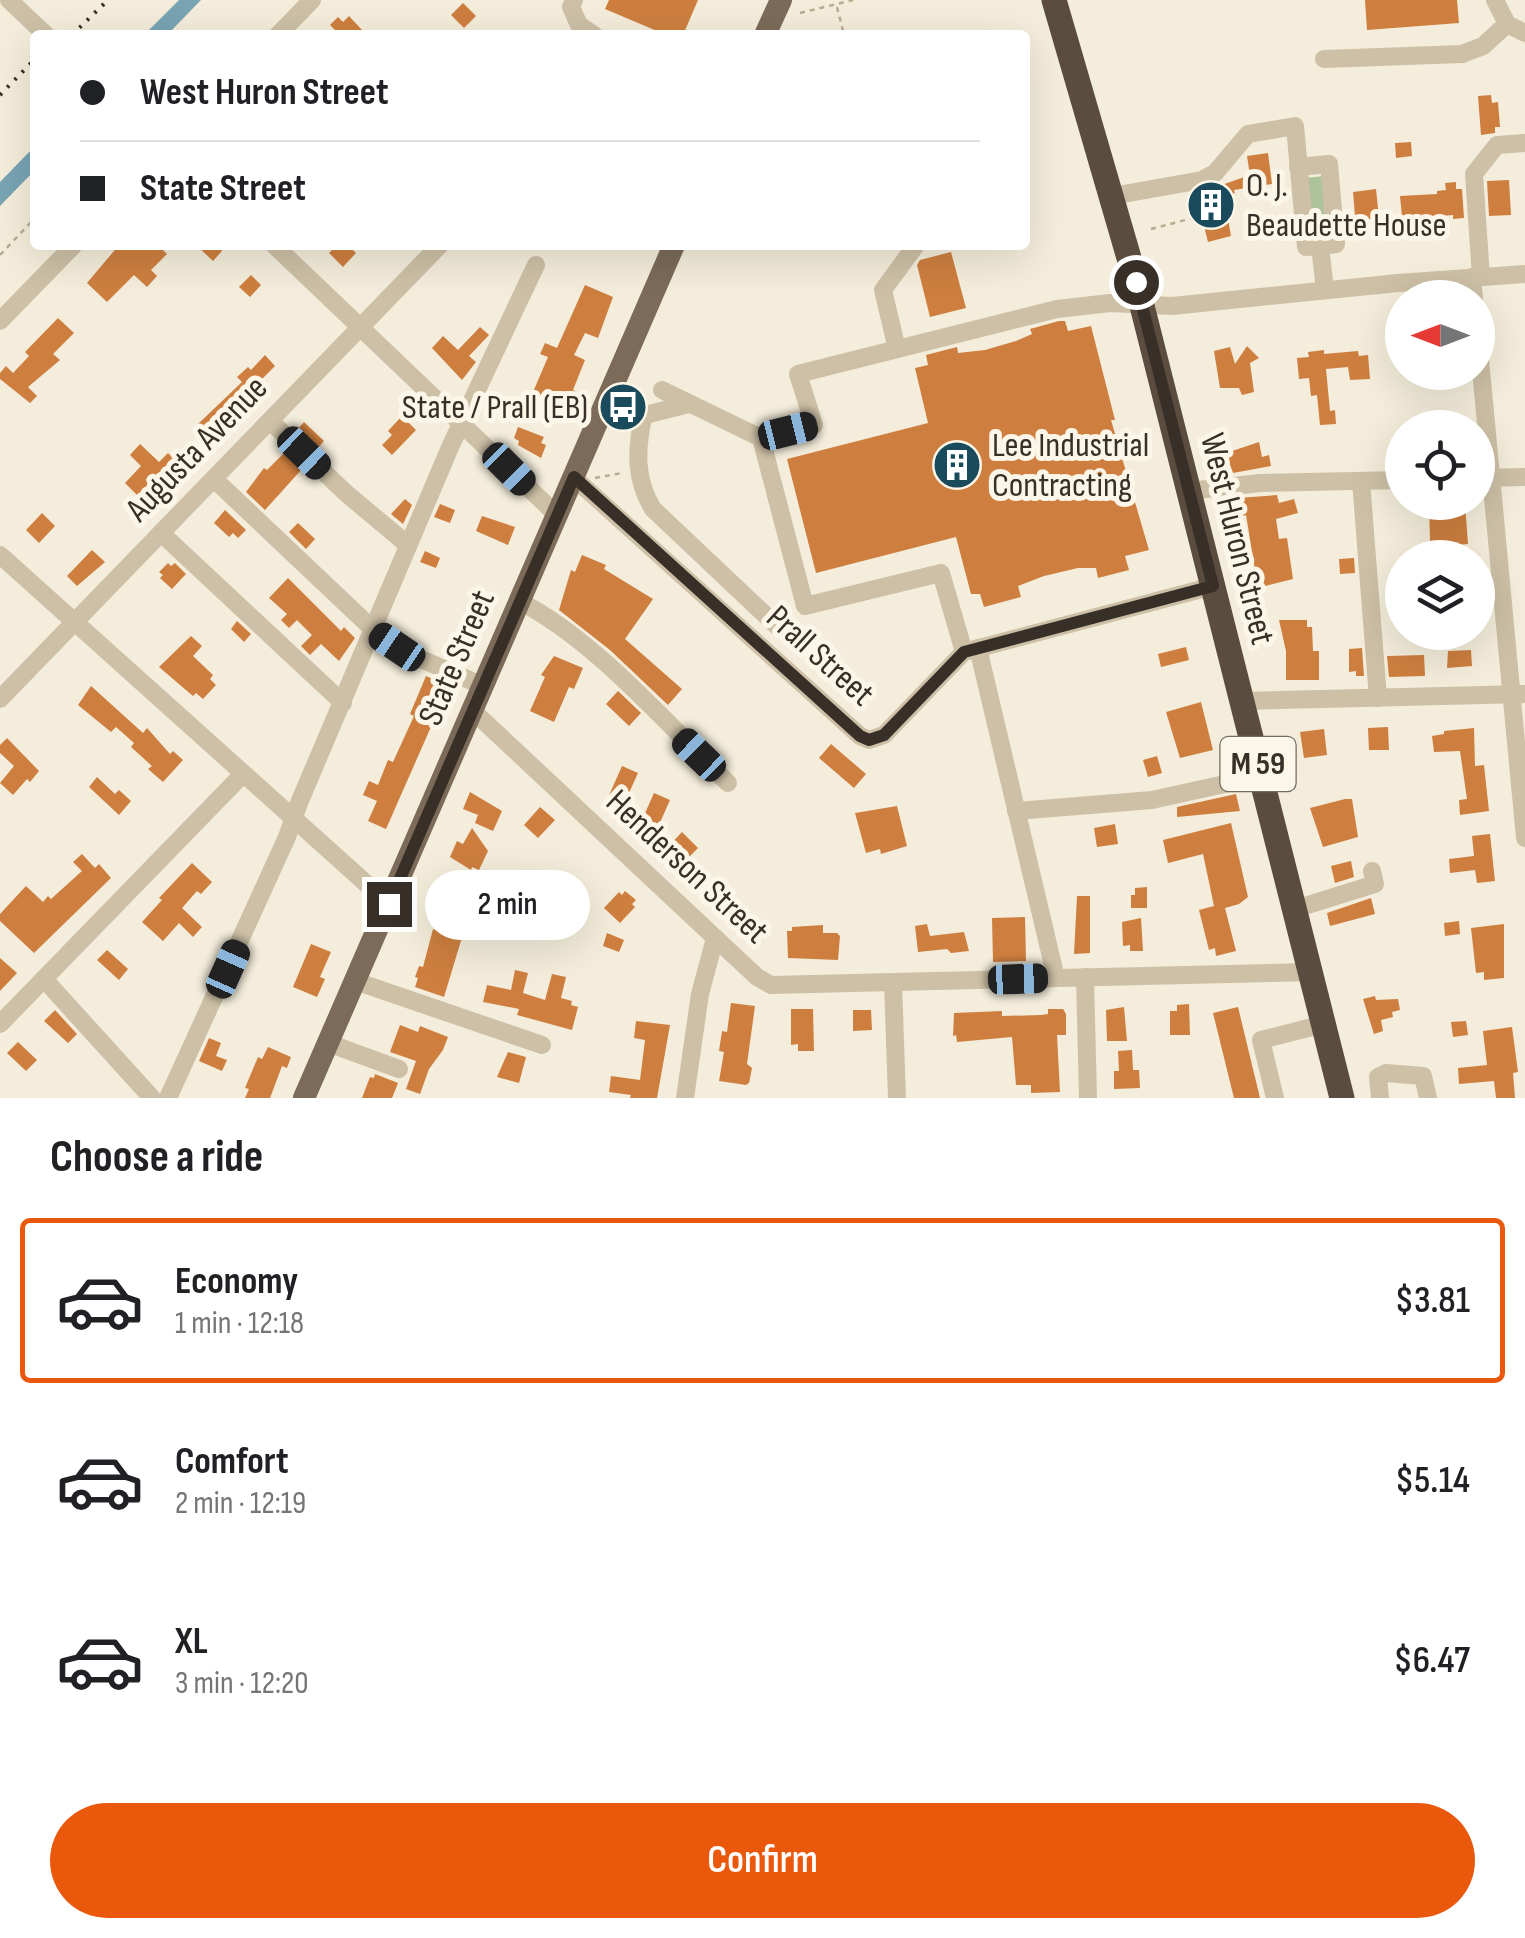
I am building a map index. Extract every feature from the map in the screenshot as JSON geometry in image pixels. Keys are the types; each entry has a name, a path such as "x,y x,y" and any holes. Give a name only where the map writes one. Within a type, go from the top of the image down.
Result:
{"highway":[{"name":"West Huron Street","path":"1054,0 1142,304 1342,1098"}],"main road":[{"path":"770,30 791,7"},
{"name":"State Street","path":"304,1098 557,515 584,477 672,250"}],"street":[{"path":"9,0 41,30"},
{"path":"283,30 312,0"},
{"path":"574,0 572,7 579,24 587,30"},
{"path":"1495,0 1506,24 1525,32"},
{"path":"1324,59 1462,54 1483,46 1506,24"},
{"path":"1112,196 1202,180 1215,173 1244,136 1295,126 1298,167 1306,247 1336,244 1329,164 1298,167"},
{"path":"1476,280 1474,174 1497,145 1525,143"},
{"path":"1320,246 1325,290"},
{"path":"0,321 69,250"},
{"path":"279,250 557,515"},
{"name":"Augusta Avenue","path":"0,698 435,250"},
{"path":"898,350 883,290 912,250"},
{"path":"168,1098 199,1035 462,422 536,265"},
{"path":"662,390 761,438 814,424 798,374 1056,309 1110,303 1172,306 1525,274"},
{"path":"689,404 644,418 637,458 645,496 652,509 778,627"},
{"path":"270,420 347,494 408,545"},
{"path":"761,438 805,606"},
{"name":"Prall Street","path":"584,477 666,560 860,736 872,740 884,735 971,650"},
{"path":"214,478 373,629 402,650 484,686"},
{"path":"1495,478 1525,478"},
{"path":"1189,491 1218,486 1385,480"},
{"path":"1361,481 1378,698"},
{"path":"1491,520 1518,694 1525,838"},
{"path":"161,533 343,702"},
{"path":"666,560 685,539"},
{"path":"0,555 389,904"},
{"path":"760,646 805,606 941,574 971,650 1016,811 1056,978"},
{"path":"971,650 1213,586"},
{"path":"520,601 553,618 586,646 728,782"},
{"path":"1242,701 1518,694"},
{"name":"Henderson Street","path":"473,711 757,977 771,985 1310,972"},
{"path":"0,1024 243,774"},
{"path":"1016,811 1152,800 1261,776"},
{"path":"1295,909 1375,884 1372,870"},
{"path":"684,1098 700,994 715,938"},
{"path":"1084,977 1088,1098"},
{"path":"44,979 152,1098"},
{"path":"354,981 542,1045"},
{"path":"893,982 897,1098"},
{"path":"1275,1098 1261,1040 1324,1024"},
{"path":"328,1043 400,1069"},
{"path":"1380,1098 1378,1077 1386,1073 1423,1076 1428,1098"}],"path":[{"path":"791,7 853,0"},
{"path":"836,4 843,30"},
{"path":"1151,229 1193,218"},
{"path":"0,254 30,223"},
{"path":"584,477 630,472"}],"green space":[{"path":"1324,176 1330,234 1311,235 1305,178"}],"water":[{"path":"179,0 201,0 172,30 149,30"},
{"path":"30,151 30,175 0,206 0,182"}],"building":[{"path":"609,0 698,0 685,30 655,30 605,9"},
{"path":"1365,0 1457,0 1459,23 1367,30"},
{"path":"463,3 476,16 464,28 451,15"},
{"path":"349,16 362,30 335,30 330,25 338,17 343,22"},
{"path":"1491,95 1492,103 1498,102 1500,127 1495,127 1495,133 1481,135 1478,96"},
{"path":"1411,142 1412,156 1396,158 1395,143"},
{"name":"O. J. Beaudette House","path":"1268,153 1272,184 1234,190 1235,193 1224,196 1231,236 1208,242 1196,194 1250,175 1247,156"},
{"path":"1509,180 1511,215 1489,216 1487,181"},
{"path":"1456,182 1456,189 1462,189 1464,218 1428,217 1428,222 1412,223 1412,216 1402,217 1400,196 1437,194 1446,190 1445,183"},
{"path":"1376,189 1379,218 1363,220 1362,215 1355,216 1353,192"},
{"path":"115,250 163,250 167,254 151,270 157,276 147,287 134,275 107,302 87,283"},
{"path":"201,250 221,250 213,261"},
{"path":"353,250 356,253 343,267 329,253"},
{"path":"951,252 966,308 930,317 917,265 920,260"},
{"path":"251,275 261,285 250,297 239,287"},
{"path":"585,285 613,297 598,338 585,333 574,355 585,360 573,390 577,392 573,402 567,399 564,406 533,392 548,357 540,354 545,343 557,348"},
{"path":"58,318 74,333 53,354 60,360 28,387 37,396 30,403 0,379 0,373 6,366 13,373 29,356 25,352"},
{"name":"Lee Industrial Contracting","path":"1065,321 1068,331 1091,326 1115,420 1111,420 1149,550 1125,556 1129,570 1098,578 1096,568 1044,576 1018,586 1021,597 984,607 980,594 971,594 956,537 816,573 787,459 928,423 915,368 928,365 926,355 957,347 958,353 985,350 1032,334 1030,329"},
{"path":"480,327 489,335 469,356 476,362 462,380 432,348 443,336 458,350"},
{"path":"1247,346 1259,358 1250,363 1254,392 1242,395 1239,388 1220,388 1214,351 1230,347 1235,364"},
{"path":"1324,350 1324,354 1358,351 1359,356 1368,355 1370,379 1350,380 1348,367 1326,369 1330,411 1335,410 1336,424 1320,425 1317,395 1311,396 1309,378 1299,379 1297,358"},
{"path":"265,355 275,366 261,380 268,386 234,425 214,441 197,425 242,382 237,377 248,367 251,370"},
{"path":"402,416 416,430 392,455 382,445 392,435 388,431"},
{"path":"304,422 324,441 317,449 297,430"},
{"path":"518,427 544,437 541,443 546,445 541,458 518,445 514,438"},
{"path":"1259,442 1262,457 1269,455 1271,466 1233,473 1226,453"},
{"path":"140,444 159,462 168,453 185,470 174,481 169,476 144,502 125,483 141,466 130,455"},
{"path":"285,452 302,469 265,510 246,492 264,468 267,470"},
{"path":"1277,495 1279,503 1294,499 1298,513 1276,519 1279,539 1287,538 1293,579 1261,587 1246,515 1242,516 1238,498"},
{"path":"405,499 412,505 403,524 391,514"},
{"path":"440,504 455,510 450,523 434,517"},
{"path":"225,510 246,530 238,538 233,533 229,537 214,523"},
{"path":"42,513 55,526 39,543 26,530"},
{"path":"482,516 515,527 508,545 476,531"},
{"path":"1429,520 1466,520 1468,540 1430,540"},
{"path":"298,523 315,539 306,549 289,532"},
{"path":"92,550 105,562 77,586 67,576"},
{"path":"425,551 440,558 436,568 420,562"},
{"path":"582,555 606,565 604,569 653,599 625,639 682,689 668,705 610,650 559,610 571,570 575,572"},
{"path":"1354,558 1355,573 1340,574 1339,559"},
{"path":"168,563 175,563 186,574 172,589 159,572"},
{"path":"288,578 341,631 344,627 355,638 339,661 321,644 310,655 301,646 312,635 297,620 289,628 281,620 287,614 269,598"},
{"path":"1279,620 1307,620 1307,627 1312,627 1313,651 1319,651 1319,680 1286,680 1286,651"},
{"path":"237,621 251,634 244,642 231,629"},
{"path":"191,636 202,646 193,656 213,675 210,679 216,685 203,699 196,693 193,696 159,667"},
{"path":"1186,647 1189,660 1161,667 1158,654"},
{"path":"1362,648 1364,676 1356,676 1356,671 1349,672 1349,649"},
{"path":"1471,650 1472,666 1447,668 1448,651"},
{"path":"1424,655 1425,676 1389,677 1387,656"},
{"path":"554,656 583,668 574,689 569,687 554,722 530,711 545,677 541,675"},
{"path":"426,676 449,686 386,829 368,821 377,801 363,795 369,781 378,785 388,760 393,762 414,716 410,714"},
{"path":"91,686 143,733 147,728 170,754 173,751 183,760 163,782 131,747 134,743 116,727 111,732 78,705"},
{"path":"618,691 641,713 629,726 606,704"},
{"path":"1201,702 1213,750 1180,758 1166,712"},
{"path":"1388,727 1389,750 1369,750 1368,728"},
{"path":"1474,728 1475,766 1484,765 1489,811 1460,815 1459,800 1467,799 1460,751 1434,752 1432,736"},
{"path":"1324,729 1327,755 1304,758 1300,732"},
{"path":"7,738 39,771 13,795 0,783 14,766 0,753 0,745"},
{"path":"831,744 866,774 854,788 819,758"},
{"path":"1157,756 1162,773 1148,777 1143,760"},
{"path":"622,766 638,773 624,804 619,801 617,805 607,800"},
{"path":"97,777 115,794 119,790 131,801 119,815 89,787"},
{"path":"470,792 502,811 493,831 475,823 478,815 463,809"},
{"path":"654,793 670,800 654,836 638,829"},
{"path":"1236,794 1240,811 1177,817 1177,807"},
{"path":"1352,799 1358,837 1323,847 1310,808"},
{"path":"897,806 907,846 881,854 880,849 866,853 855,813"},
{"path":"540,807 555,820 538,838 524,825"},
{"path":"1231,823 1248,897 1225,908 1236,951 1216,956 1215,948 1209,950 1199,910 1214,906 1203,854 1168,863 1163,840"},
{"path":"1115,824 1118,844 1097,847 1094,828"},
{"path":"472,828 488,851 479,870 471,870 450,857 457,841 463,844"},
{"path":"682,832 698,848 680,866 664,851"},
{"path":"1490,834 1495,881 1477,883 1475,870 1450,873 1449,859 1474,856 1472,836"},
{"path":"82,854 95,868 99,864 111,878 34,953 0,921 0,914 26,886 43,902 48,896 51,899 82,871 73,862"},
{"path":"1351,861 1354,877 1335,883 1331,866"},
{"path":"192,863 212,882 201,894 197,891 182,908 202,927 193,937 179,923 163,941 142,922"},
{"path":"513,870 526,881 516,893 503,882"},
{"path":"1147,887 1147,908 1131,908 1135,888"},
{"path":"625,891 636,900 632,904 635,907 620,923 604,908"},
{"path":"1077,896 1090,896 1090,953 1074,954"},
{"path":"1371,898 1375,914 1330,926 1327,913"},
{"path":"1025,917 1026,961 993,962 992,918"},
{"path":"1141,918 1143,951 1130,951 1130,945 1123,946 1122,922"},
{"path":"1459,921 1460,934 1445,936 1444,923"},
{"path":"927,924 930,936 964,932 969,951 918,952 915,926"},
{"path":"1504,924 1504,978 1484,980 1484,972 1476,973 1471,928"},
{"path":"823,925 823,933 840,936 838,960 788,958 787,931 792,931 792,927"},
{"path":"439,926 463,934 444,997 415,987 433,929 438,930"},
{"path":"607,933 624,940 619,952 603,946"},
{"path":"311,944 331,952 320,977 325,979 317,997 293,987"},
{"path":"107,950 128,969 119,980 97,960"},
{"path":"0,958 17,973 0,991"},
{"path":"515,970 528,973 523,993 545,1000 552,974 566,977 561,998 578,1007 572,1030 517,1015 519,1009 483,1002 487,985 511,990"},
{"path":"1375,996 1376,1000 1398,999 1400,1010 1381,1020 1383,1031 1374,1034 1363,999"},
{"path":"731,1003 755,1006 747,1064 752,1068 746,1085 719,1081 724,1052 719,1051 722,1031 727,1032"},
{"path":"1189,1004 1190,1035 1170,1035 1170,1011 1177,1011 1177,1005"},
{"path":"1124,1007 1127,1041 1107,1041 1106,1010"},
{"path":"1238,1007 1260,1098 1234,1098 1213,1013"},
{"path":"791,1009 813,1009 814,1051 798,1051 798,1044 791,1045"},
{"path":"1048,1009 1063,1009 1066,1014 1066,1035 1057,1035 1060,1092 1031,1093 1031,1085 1016,1085 1012,1037 957,1042 956,1035 953,1036 954,1013 1002,1011 1002,1016 1041,1015 1048,1014"},
{"path":"55,1010 77,1034 68,1043 44,1021"},
{"path":"853,1010 871,1010 872,1030 853,1031"},
{"path":"636,1021 670,1025 657,1098 630,1098 631,1095 609,1092 611,1076 640,1080 645,1040 634,1038"},
{"path":"1466,1021 1468,1035 1453,1037 1451,1022"},
{"path":"400,1025 418,1032 420,1026 448,1037 420,1094 406,1089 416,1061 390,1052"},
{"path":"1512,1027 1518,1072 1513,1073 1515,1098 1496,1098 1494,1081 1459,1084 1458,1068 1487,1065 1483,1031"},
{"path":"209,1038 221,1043 216,1056 227,1060 222,1071 199,1061"},
{"path":"18,1042 37,1060 26,1071 7,1053"},
{"path":"268,1047 291,1057 287,1068 282,1066 270,1098 245,1098 249,1089 245,1088 258,1057 262,1059"},
{"path":"1132,1050 1133,1070 1139,1070 1140,1088 1114,1089 1114,1071 1119,1071 1118,1051"},
{"path":"508,1052 526,1057 519,1083 497,1077"},
{"path":"375,1074 398,1083 392,1098 362,1098"}],"railway":[{"path":"77,30 108,0"},
{"path":"0,95 30,64"}],"place":[{"name":"O. J. Beaudette House","path":"1211,205"},
{"name":"State / Prall (EB)","path":"623,407"},
{"name":"Lee Industrial Contracting","path":"957,465"}],"route":[{"path":"389,904 574,477 860,736 869,740 884,735 964,652 1213,586 1136,282"}]}
